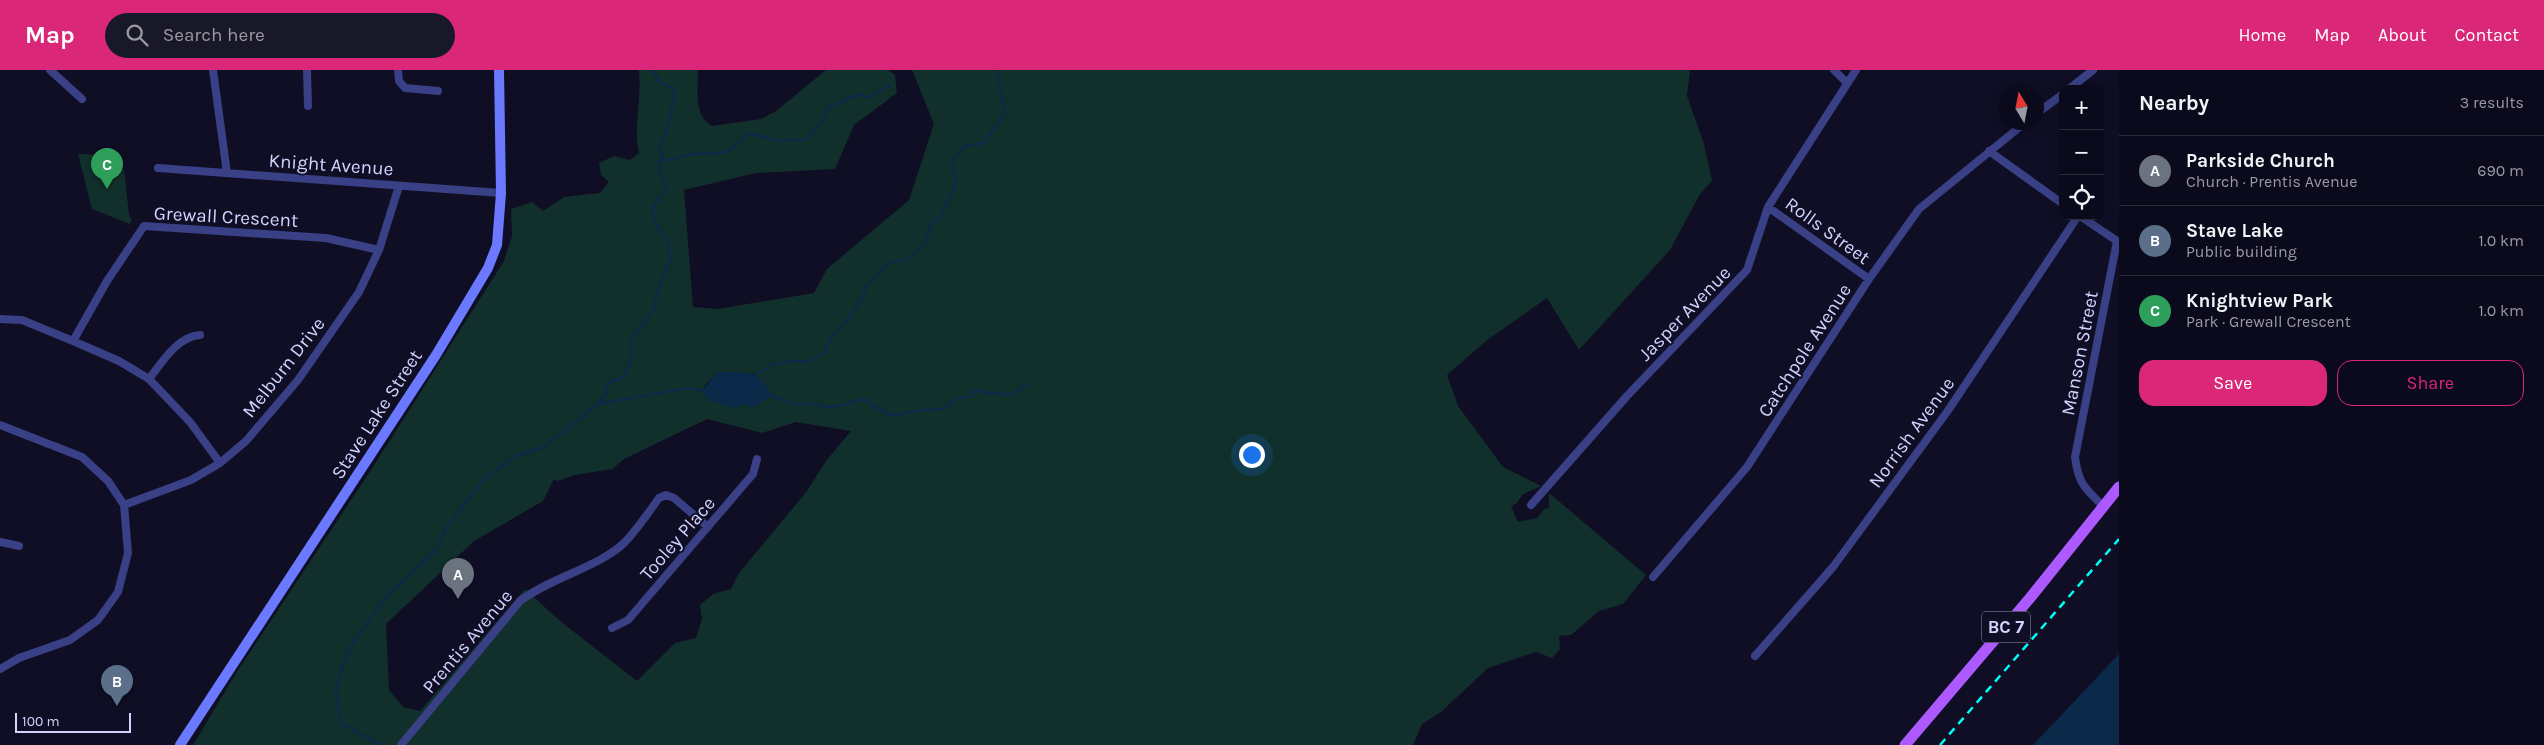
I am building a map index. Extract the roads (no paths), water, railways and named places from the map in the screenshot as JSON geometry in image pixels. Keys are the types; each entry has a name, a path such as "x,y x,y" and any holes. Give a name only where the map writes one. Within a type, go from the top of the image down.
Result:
{"main road":[{"name":"Stave Lake Street","path":"180,745 436,355 479,285 497,245 501,193 499,70"},
{"name":"BC 7","path":"1905,745 2030,598 2119,487"}],"street":[{"path":"50,70 82,99"},
{"path":"213,70 227,173"},
{"path":"306,70 308,106"},
{"path":"398,70 399,81 405,88 438,91"},
{"path":"1834,70 1847,83"},
{"name":"Jasper Avenue","path":"1531,505 1627,396 1748,270 1768,206 1856,70"},
{"path":"2074,85 2094,70"},
{"path":"2044,108 2059,97"},
{"path":"2016,130 1989,151 2059,201"},
{"name":"Catchpole Avenue","path":"1653,577 1747,467 1869,279 1919,209 1989,151"},
{"name":"Knight Avenue","path":"158,168 501,193"},
{"name":"Melburn Drive","path":"124,505 191,480 220,463 246,441 321,351 359,292 379,250 399,186"},
{"name":"Rolls Street","path":"1768,206 1869,279"},
{"name":"Norrish Avenue","path":"1755,656 1833,566 1890,490 1947,412 2076,220"},
{"name":"Manson Street","path":"2085,220 2117,241 2076,457 2078,476 2085,489 2103,506"},
{"name":"Grewall Crescent","path":"73,341 106,280 144,226 326,238 379,250"},
{"path":"0,319 22,320 119,361 149,379 190,422 220,463"},
{"path":"149,379 180,342 190,336 200,335"},
{"path":"0,425 82,457 108,480 124,505 128,553 118,592 98,620 70,640 19,658 0,669"},
{"name":"Tooley Place","path":"612,628 628,620 753,474 757,460"},
{"name":"Prentis Avenue","path":"401,745 520,601 533,591 607,555 623,544 659,498 666,495 674,498 708,527"},
{"path":"0,542 19,546"}],"water":[{"path":"717,372 741,372 755,375 766,385 770,394 767,399 751,408 748,404 733,408 709,400 702,391"},
{"path":"2119,654 2119,745 2033,745"}],"waterway":[{"path":"599,403 606,394 607,385 626,374 631,358 631,340 654,309 657,293 670,260 667,237 655,221 652,208 666,189 665,182 659,172 662,153 659,146 665,136 675,95 672,88 660,82 652,70"},
{"path":"755,376 773,364 796,361 808,362 824,353 830,340 855,310 864,295 865,288 889,262 906,260 924,245 931,226 941,216 956,185 952,164 955,157 965,146 984,143 1004,114 1005,106 1000,93 998,70"},
{"path":"662,160 670,160 693,154 729,151 749,133 779,141 807,139 822,122 829,107 857,95 870,97 889,85"},
{"path":"768,394 792,404 816,404 824,407 844,405 856,400 868,400 871,405 894,416 942,408 957,399 969,397 974,391 1010,395 1020,390 1026,384"},
{"path":"382,745 341,723 336,691 340,672 353,643 385,598 436,550 447,527 482,481 516,456 544,447 598,404 688,388 703,391"}],"railway":[{"path":"1940,745 2119,539"}],"place":[{"name":"Knightview Park","path":"107,189"},
{"name":"Parkside Church","path":"458,599"},
{"name":"Stave Lake","path":"117,706"}]}
